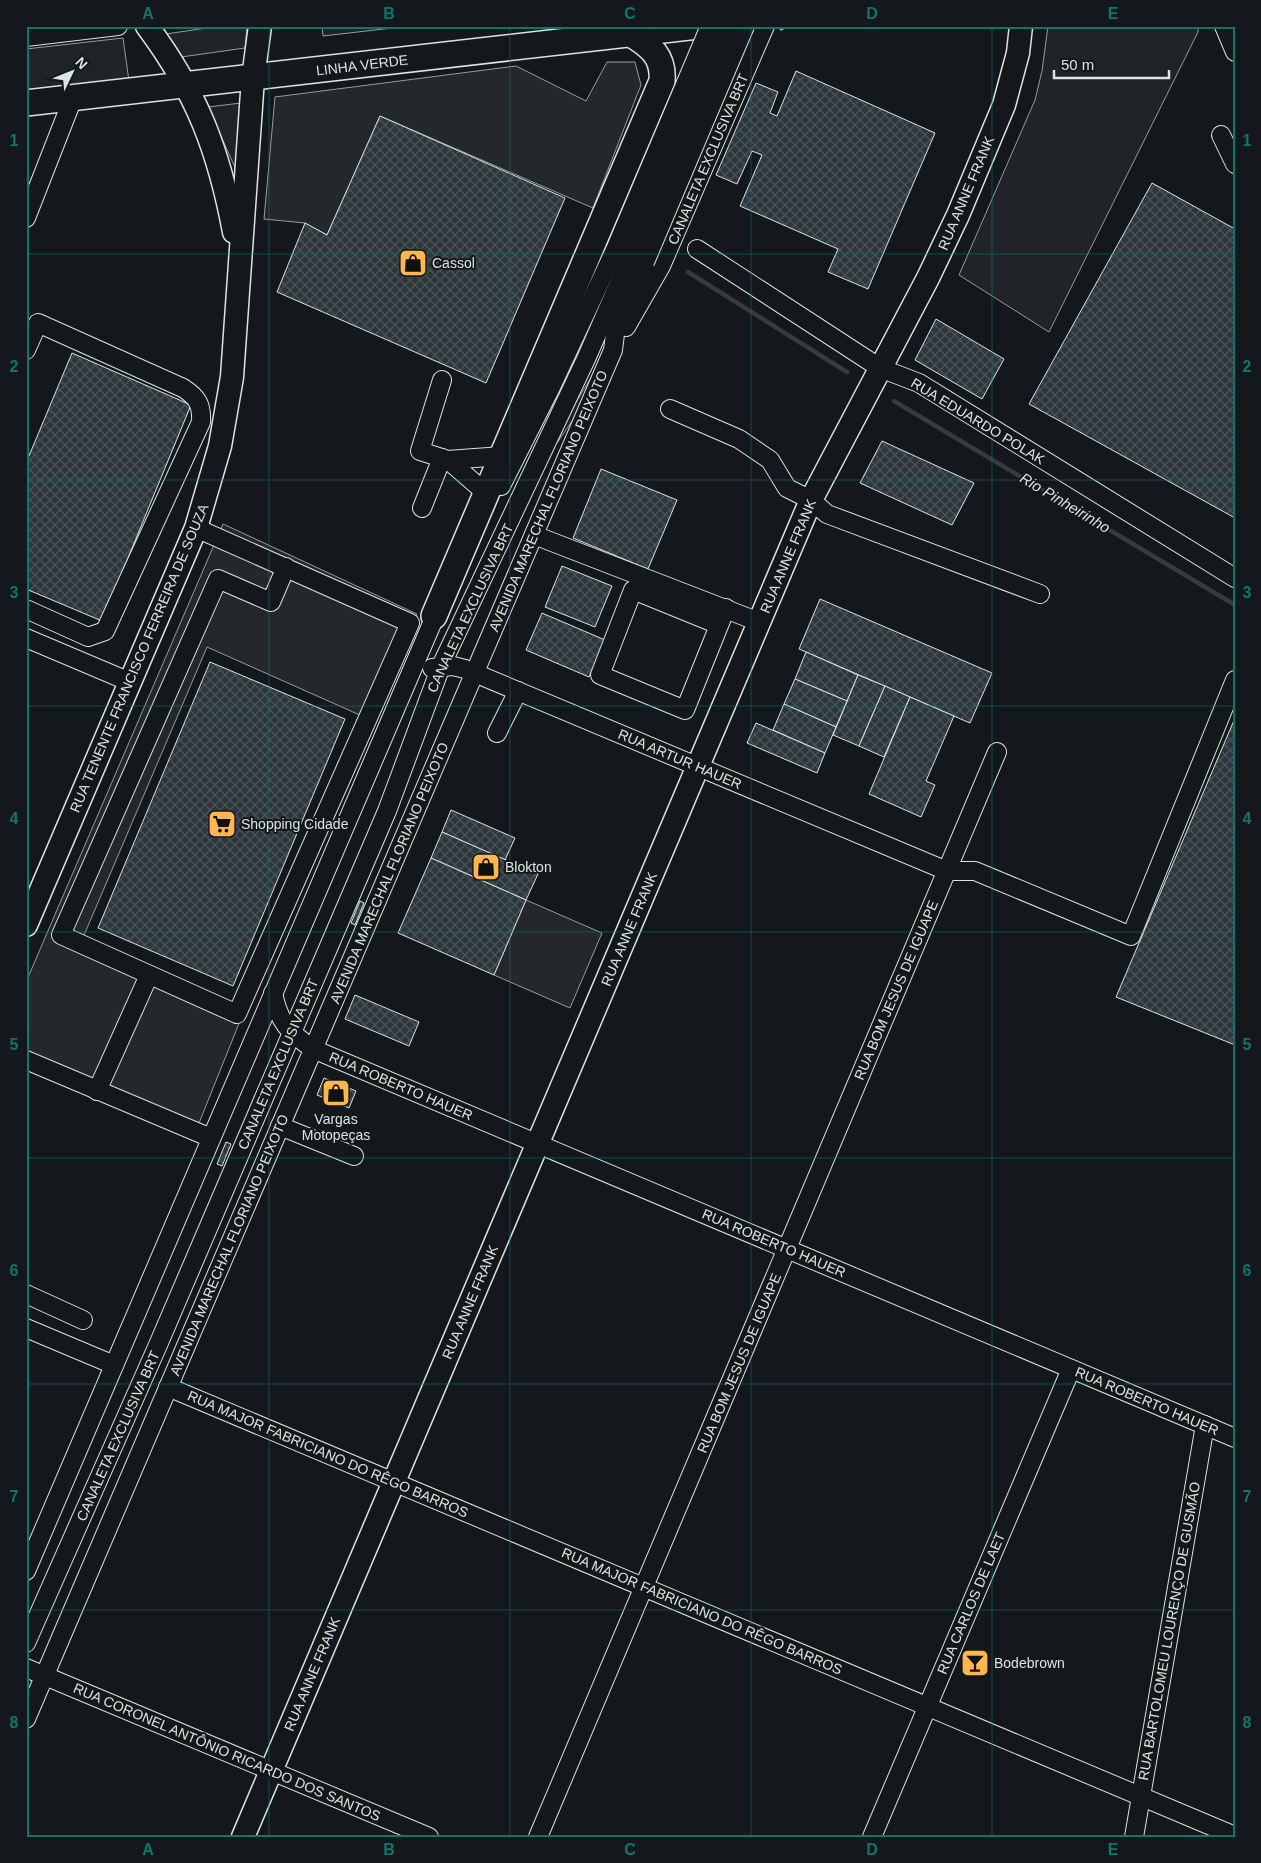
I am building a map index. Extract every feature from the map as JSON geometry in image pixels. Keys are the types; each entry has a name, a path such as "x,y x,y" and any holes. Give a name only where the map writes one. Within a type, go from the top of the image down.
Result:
{"highway":[{"name":"LINHA VERDE","path":"26,104 698,26"},
{"path":"434,616 662,81 663,69 658,56 647,43 631,34"}],"main road":[{"name":"RUA TENENTE FRANCISCO FERREIRA DE SOUZA","path":"147,26 171,59 186,86 199,111 220,163 240,265"},
{"name":"RUA TENENTE FRANCISCO FERREIRA DE SOUZA","path":"26,925 196,528 212,477 226,414 234,353 253,78 260,26"},
{"name":"RUA ANNE FRANK","path":"243,1837 811,500 941,253 986,149 1013,78 1018,53 1020,26"}],"street":[{"path":"26,37 118,26"},
{"name":"AVENIDA MARECHAL FLORIANO PEIXOTO","path":"26,1719 613,350 616,326 638,292 631,256 710,26"},
{"name":"CANALETA EXCLUSIVA BRT","path":"26,1642 292,1034 387,811 441,666 586,359 728,26"},
{"name":"AVENIDA MARECHAL FLORIANO PEIXOTO","path":"26,1571 434,616 537,417 594,296 631,256 745,26"},
{"name":"CANALETA EXCLUSIVA BRT","path":"613,350 638,292 662,266 765,26"},
{"path":"1224,26 1235,52"},
{"path":"26,218 73,98"},
{"path":"1221,135 1235,164"},
{"name":"RUA EDUARDO POLAK","path":"696,249 880,368 919,383 1235,578"},
{"path":"555,330 594,296"},
{"path":"26,350 38,323 183,388 195,396 202,408 201,422 112,622 106,631 88,637 26,610"},
{"name":"CANALETA EXCLUSIVA BRT","path":"586,359 616,326"},
{"path":"442,380 420,451 445,459 502,456"},
{"path":"670,409 739,439 770,460 786,488 811,500 828,514 1040,594"},
{"name":"CANALETA EXCLUSIVA BRT","path":"528,485 583,420"},
{"path":"445,459 486,493"},
{"path":"422,508 445,459"},
{"path":"196,528 286,567 410,623 237,1014 61,935 218,579 271,602 286,567"},
{"path":"534,536 760,622"},
{"path":"719,625 633,590 600,674 686,710 726,608"},
{"path":"26,638 130,682"},
{"name":"RUA ARTUR HAUER","path":"410,674 441,666 453,666 474,673 947,872"},
{"path":"947,872 975,871 1131,936 1235,680"},
{"path":"497,733 518,691"},
{"name":"RUA BOM JESUS DE IGUAPE","path":"538,1837 997,752"},
{"path":"97,1091 149,975"},
{"path":"273,993 276,1008 292,1034"},
{"name":"RUA ROBERTO HAUER","path":"292,1034 313,1049 1235,1438"},
{"path":"26,1060 211,1138"},
{"path":"280,1126 354,1156"},
{"path":"26,1294 83,1320"},
{"path":"26,1328 114,1365"},
{"name":"RUA CARLOS DE LAET","path":"872,1837 1071,1369"},
{"name":"RUA MAJOR FABRICIANO DO RÊGO BARROS","path":"168,1387 1235,1836"},
{"name":"RUA BARTOLOMEU LOURENÇO DE GUSMÃO","path":"1134,1837 1205,1425"},
{"name":"RUA CORONEL ANTÔNIO RICARDO DOS SANTOS","path":"26,1668 429,1837"}],"shaded area":[{"path":"220,26 247,26 245,48 181,57 166,34"},
{"path":"322,26 410,26 323,36"},
{"path":"1048,26 1198,26 1198,32 1049,332 959,275 1035,100 1042,71"},
{"path":"123,38 129,81 26,95 26,49"},
{"path":"607,62 635,62 641,85 593,208 380,116 327,235 305,223 264,219 275,97 516,66 586,101"},
{"path":"241,103 237,172 208,107"},
{"path":"595,371 579,411 557,443 573,407"},
{"path":"223,524 417,614 371,720 207,647 82,940 244,1011 193,1138 26,1067 26,982"},
{"path":"526,900 602,933 570,1008 494,975"}],"building":[{"path":"796,71 935,133 868,289 828,272 838,249 740,206 762,155 752,151 737,184 716,175 756,83 778,92 770,113 777,116"},
{"name":"Cassol","path":"380,116 565,198 486,383 277,292 305,223 327,235"},
{"path":"1152,183 1235,229 1235,518 1029,404"},
{"path":"936,319 1004,359 982,399 915,360"},
{"path":"72,353 191,405 102,621 26,589 26,463"},
{"path":"882,441 974,483 952,525 860,483"},
{"path":"601,469 677,500 648,569 573,538"},
{"path":"562,566 612,586 595,627 545,607"},
{"path":"820,599 992,673 970,723 799,649"},
{"path":"542,613 605,640 589,677 526,650"},
{"path":"806,652 858,675 847,701 795,679"},
{"name":"Shopping Cidade","path":"210,662 345,719 233,986 98,928"},
{"path":"858,675 885,686 859,746 833,735"},
{"path":"795,679 847,701 836,727 784,704"},
{"path":"885,686 910,697 884,757 859,746"},
{"path":"910,697 954,716 926,781 935,785 921,817 869,794"},
{"path":"784,704 836,727 825,753 773,730"},
{"path":"1235,718 1235,1045 1116,997"},
{"path":"756,723 825,753 817,773 747,743"},
{"path":"451,810 515,838 505,860 442,832"},
{"name":"Blokton","path":"442,832 538,874 526,900 431,858"},
{"path":"431,858 526,900 494,975 398,933"},
{"path":"360,901 364,903 355,925 351,923"},
{"path":"355,995 419,1022 409,1046 345,1019"},
{"name":"Vargas Motopeças","path":"324,1078 356,1091 349,1108 317,1095"},
{"path":"226,1142 231,1144 222,1166 217,1164"}],"waterway":[{"name":"Rio Pinheirinho","path":"688,272 847,372"},
{"name":"Rio Pinheirinho","path":"894,401 1235,605"}],"place":[{"name":"Cassol","path":"413,263"},
{"name":"Shopping Cidade","path":"222,824"},
{"name":"Blokton","path":"486,867"},
{"name":"Vargas Motopeças","path":"336,1093"},
{"name":"Bodebrown","path":"975,1663"}]}
